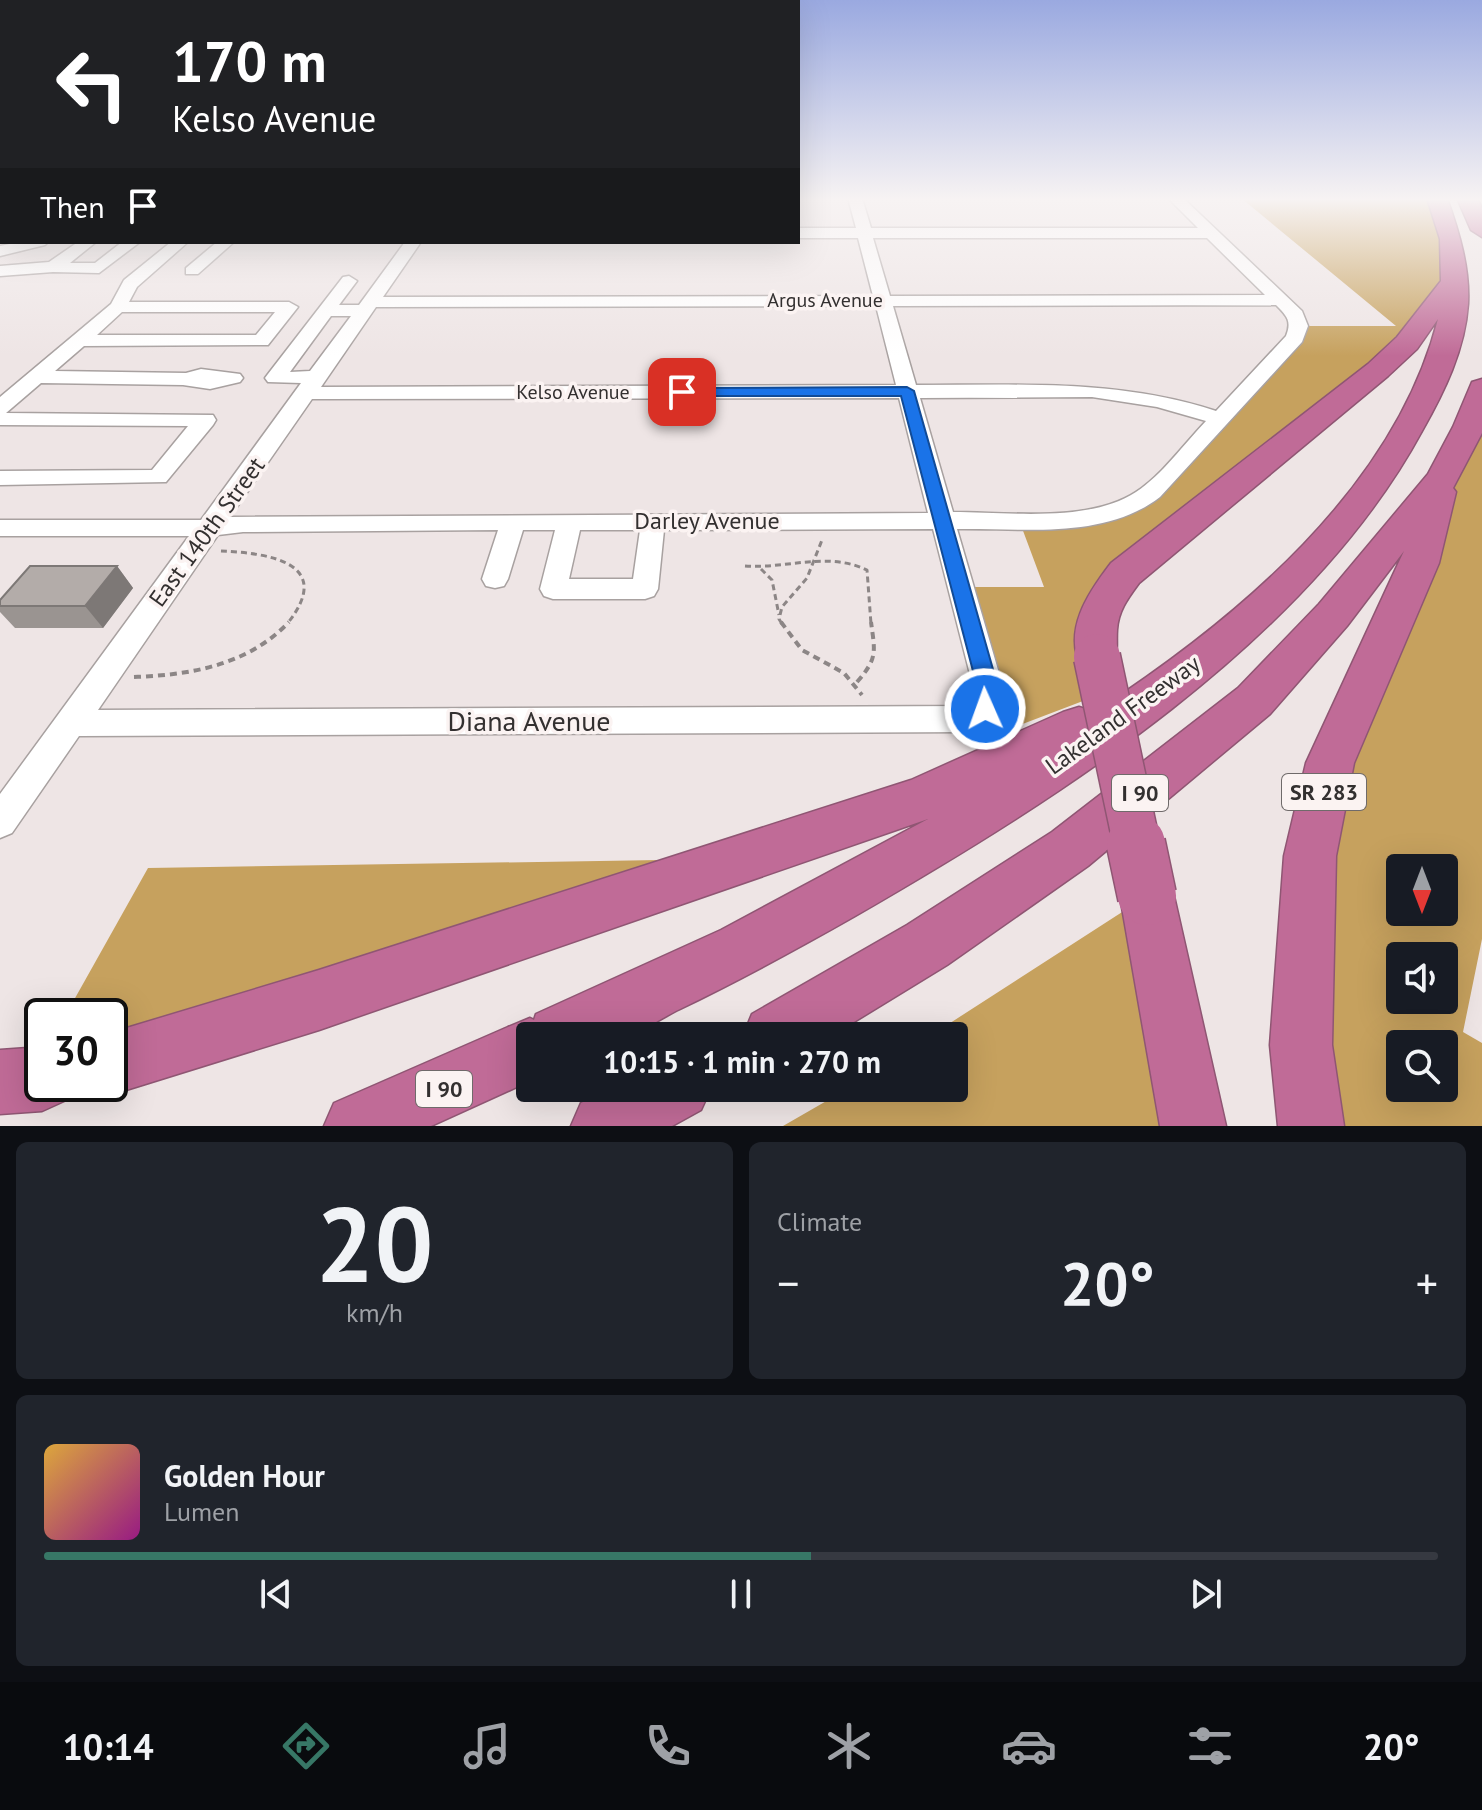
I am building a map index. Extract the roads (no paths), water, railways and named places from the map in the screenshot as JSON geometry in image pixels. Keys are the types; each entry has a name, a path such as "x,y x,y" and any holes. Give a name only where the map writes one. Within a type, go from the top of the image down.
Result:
{"highway":[{"name":"Lakeland Freeway","path":"588,1022 741,950 969,823 1172,684 1236,630 1331,538 1381,476 1409,431 1442,360 1455,304 1452,251"},
{"path":"1193,1126 1097,657 1096,621 1102,602 1125,573 1378,370 1407,343 1456,279"},
{"name":"I 90","path":"798,1022 927,945 1070,849 1254,701 1333,615 1443,478 1469,427 1482,388"},
{"name":"SR 283","path":"1311,1126 1301,1045 1310,856 1330,763 1420,563 1443,478"},
{"path":"128,1058 334,995 921,799 1172,684"},
{"name":"I 90","path":"357,1126 516,1055"},
{"path":"0,1082 24,1080"},
{"path":"604,1126 651,1102"}],"street":[{"path":"53,267 76,251"},
{"path":"0,271 99,268 121,251"},
{"path":"0,408 118,307 130,284 170,251"},
{"path":"192,271 216,251"},
{"name":"East 140th Street","path":"1,818 407,251"},
{"path":"869,251 942,520"},
{"name":"Darley Avenue","path":"0,528 1073,520 1108,514 1138,503 1295,338 1299,326 1296,315 1230,251"},
{"path":"254,378 326,311 349,281"},
{"name":"Argus Avenue","path":"326,311 368,306 882,300 1280,300"},
{"path":"79,340 261,341 289,307 118,307"},
{"name":"Kelso Avenue","path":"36,377 187,379 193,383 254,378 312,385 1092,391 1178,404 1220,419"},
{"path":"0,419 205,420 158,477 0,478"},
{"name":"Diana Avenue","path":"71,723 969,719 985,709 990,694 942,520"},
{"path":"569,522 553,589 645,589 653,521"},
{"path":"495,579 513,522"}]}
